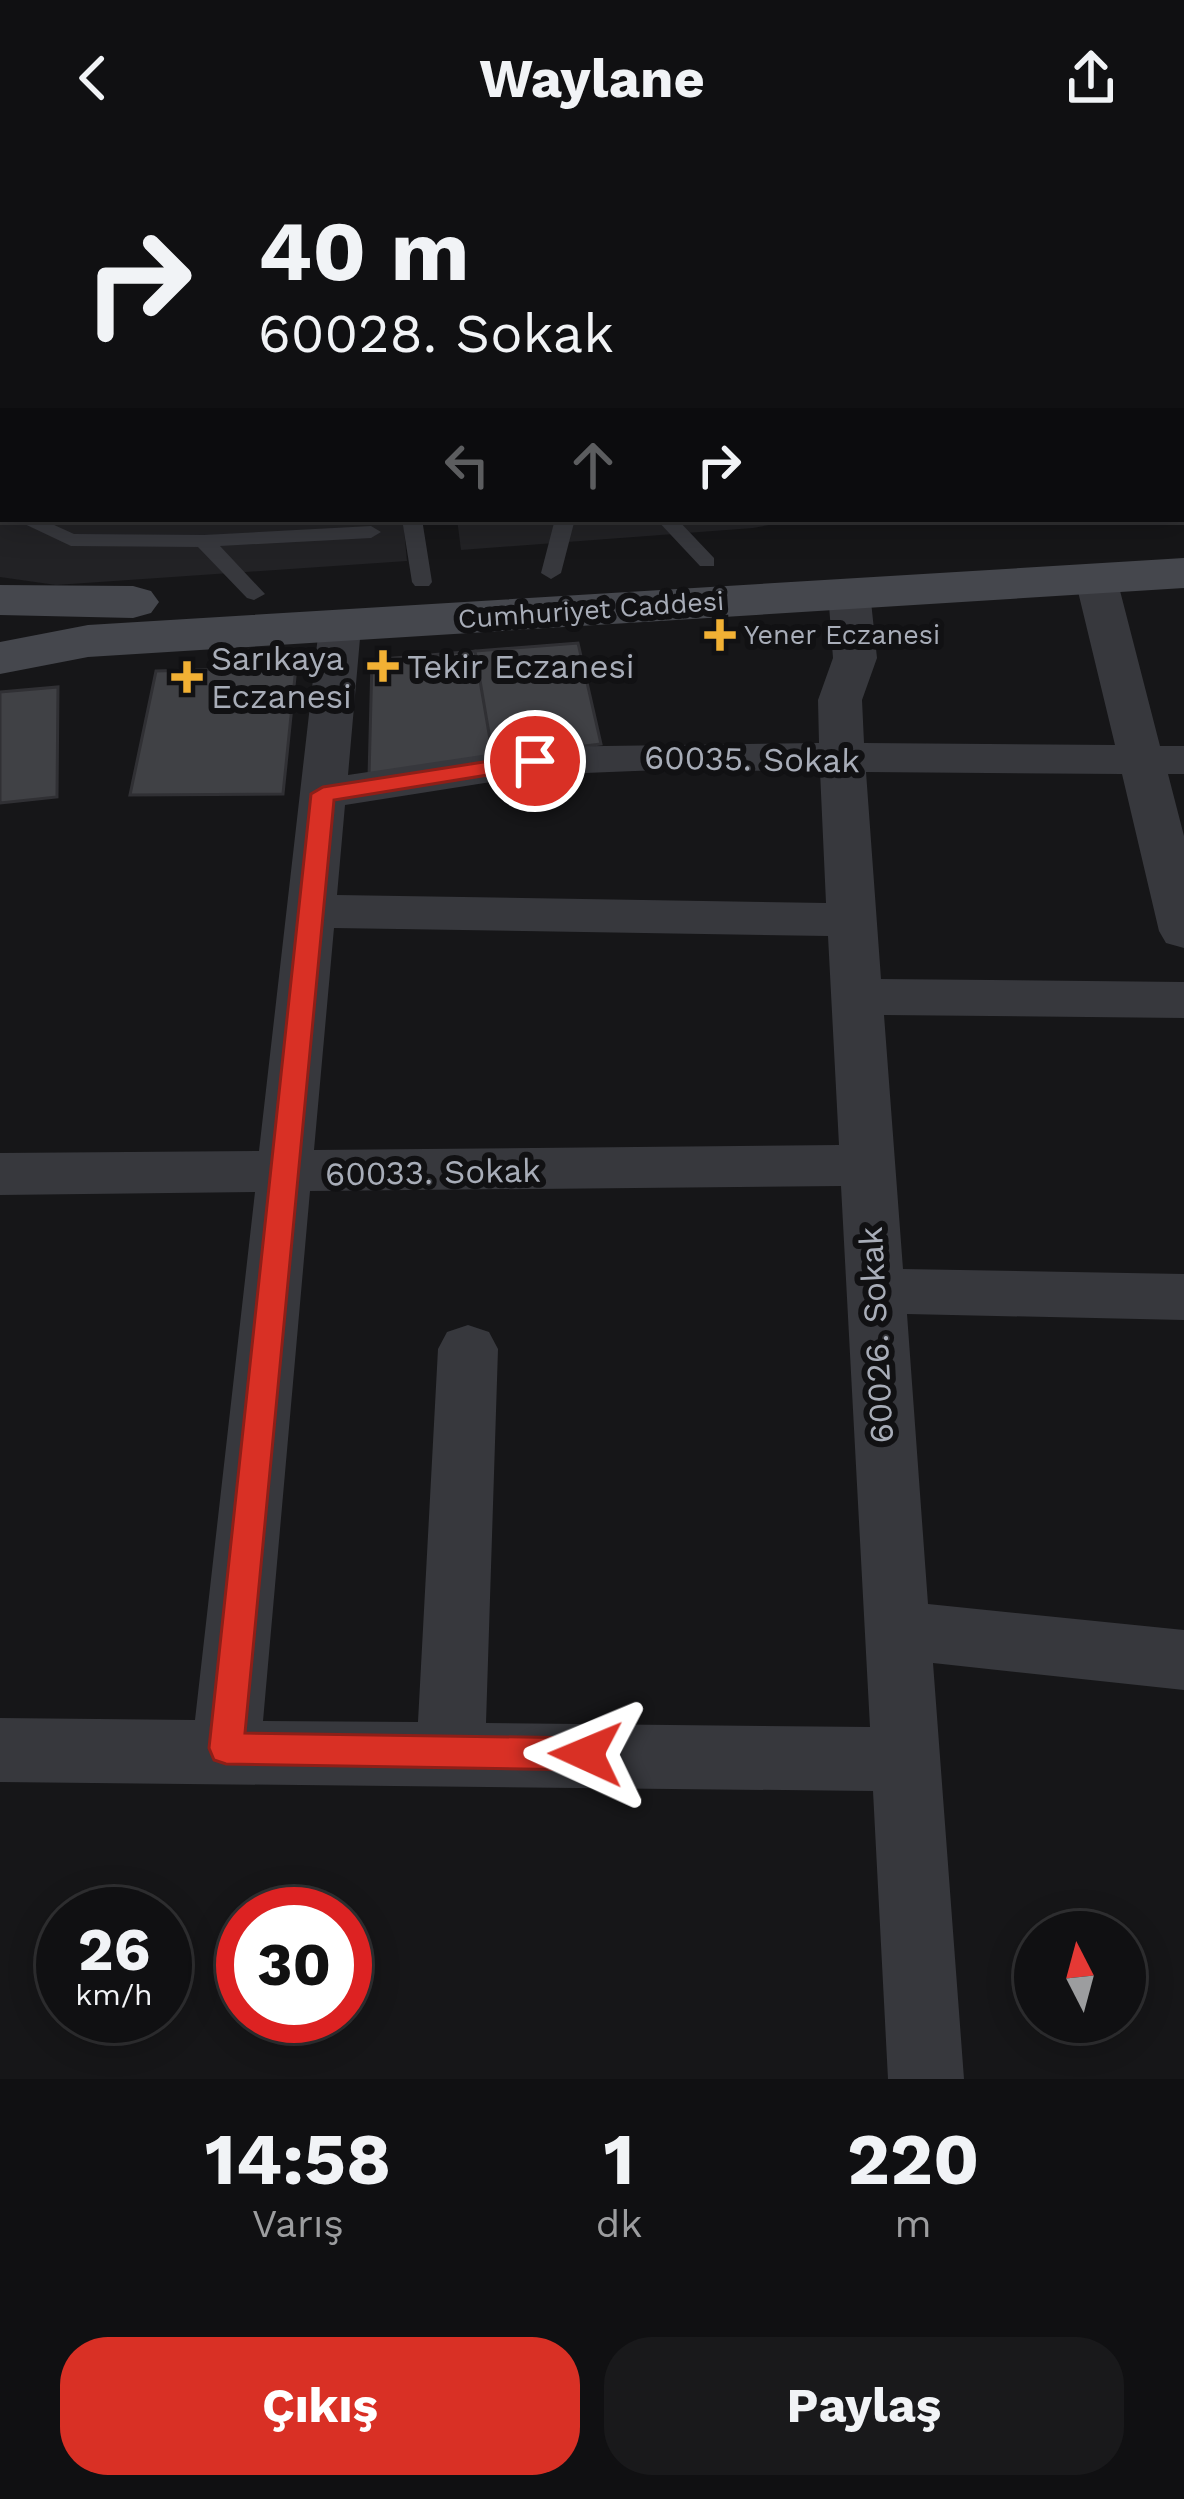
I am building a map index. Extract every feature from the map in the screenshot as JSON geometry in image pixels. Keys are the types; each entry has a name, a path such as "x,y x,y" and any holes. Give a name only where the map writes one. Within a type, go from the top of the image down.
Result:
{"main road":[{"name":"Cumhuriyet Caddesi","path":"0,600 92,605 1184,530"},
{"name":"Cumhuriyet Caddesi","path":"0,658 88,641 1184,574"}],"street":[{"path":"1096,579 1163,759 1184,931"},
{"name":"60026. Sokak","path":"849,592 855,658 840,700 850,920 926,2079"},
{"path":"226,1748 340,627"},
{"name":"60035. Sokak","path":"323,794 535,761 660,756 842,761 1163,759"},
{"path":"311,911 850,920"},
{"path":"856,997 1184,1000"},
{"name":"60033. Sokak","path":"0,1174 866,1165"},
{"path":"873,1292 1184,1298"},
{"path":"451,1751 468,1349"},
{"path":"894,1630 1184,1660"},
{"path":"0,1750 226,1748 902,1759"}],"lane":[{"path":"31,522 71,540 204,541 371,532"},
{"path":"412,522 422,582"},
{"path":"551,573 565,522"},
{"path":"669,522 707,562"},
{"path":"204,541 254,594"}],"shaded area":[{"path":"0,522 403,522 407,561 56,585 0,577"},
{"path":"457,522 784,522 753,528 461,550"}],"building":[{"path":"578,643 601,744 493,757 475,651"},
{"path":"475,651 493,757 369,777 372,660"},
{"path":"296,667 283,794 130,795 156,671"},
{"path":"58,687 57,797 0,803 0,692"}],"place":[{"name":"Yener Eczanesi","path":"720,635"},
{"name":"Tekir Eczanesi","path":"383,666"},
{"name":"Sarıkaya Eczanesi","path":"187,677"}],"route":[{"path":"535,761 323,794 226,1748 586,1754"}]}
